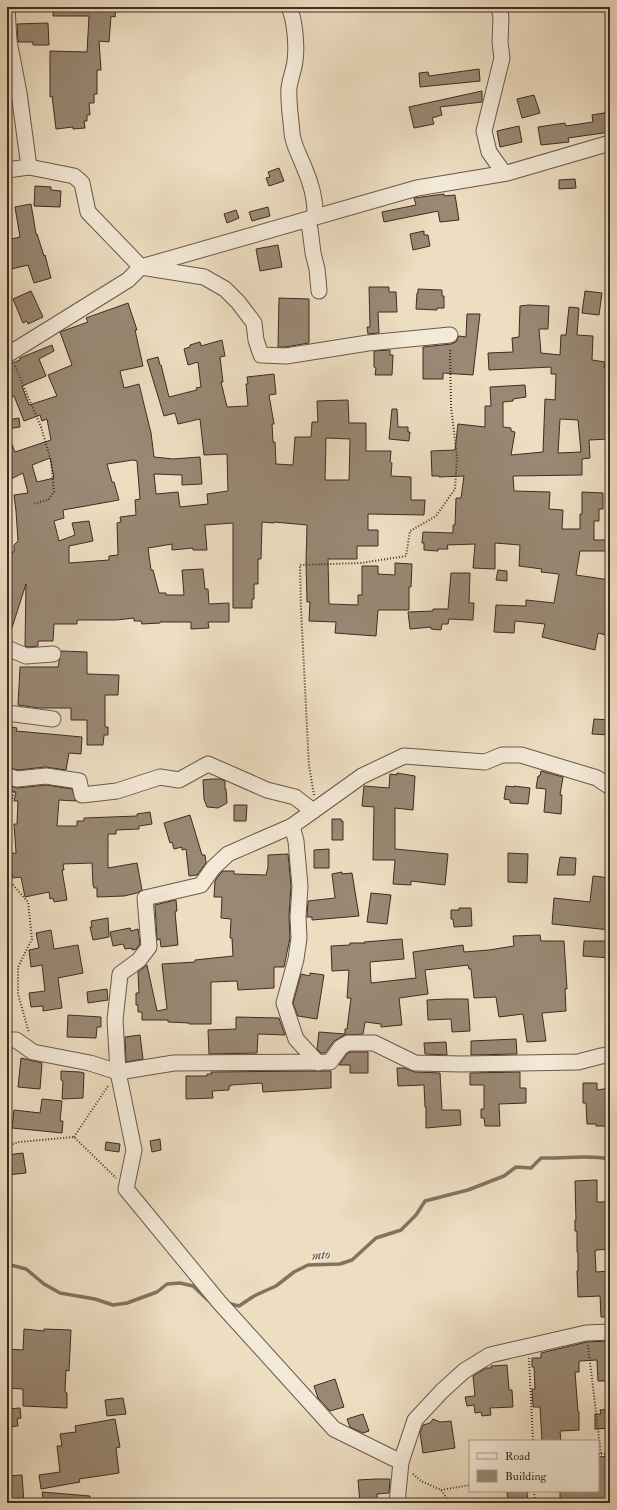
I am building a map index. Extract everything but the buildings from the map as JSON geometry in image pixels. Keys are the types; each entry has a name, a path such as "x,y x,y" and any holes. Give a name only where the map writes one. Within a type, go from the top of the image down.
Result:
{"street":[{"path":"289,7 292,13 294,25 296,58 290,85 289,98 292,134 295,147 310,180 315,202 310,229 319,291"},
{"path":"499,7 501,18 500,42 502,58 484,132 489,152 504,173"},
{"path":"7,8 9,42 19,93 30,167"},
{"path":"8,354 128,280 141,267 417,188 504,173 610,142"},
{"path":"7,170 30,167 74,176 82,182 88,212 141,267 204,277 225,289 238,302 254,323 256,340 261,355 286,356 368,343 450,335"},
{"path":"7,648 26,656 53,654"},
{"path":"7,713 53,719"},
{"path":"401,1462 334,1429 219,1302 126,1189 134,1150 118,1072 115,1020 120,974 139,960 149,946 145,898 201,885 213,868 228,854 292,826 362,776 404,756 485,762 502,755 521,755 597,778 610,787"},
{"path":"12,777 46,776 78,782 82,795 117,791 160,778 179,780 208,764 267,790 295,797 315,809"},
{"path":"292,826 296,841 300,886 298,917 299,938 296,959 284,1003 296,1039 318,1063"},
{"path":"7,1040 16,1040 33,1052 90,1063 118,1072 174,1063 282,1061 318,1063 330,1062 341,1047 348,1043 374,1043 415,1063 462,1064 578,1062 610,1055"},
{"path":"396,1503 401,1462 415,1420 442,1391 464,1371 490,1355 586,1333 610,1332"}],"path":[{"path":"315,809 309,766 300,565 361,563 406,556 410,531 436,516 455,489 457,456 451,407 450,335"},
{"path":"8,354 41,427 51,461 54,492 48,500 33,504"},
{"path":"7,819 12,777"},
{"path":"7,878 28,902 32,939 18,967 18,994 33,1052"},
{"path":"74,1137 118,1072"},
{"path":"7,1146 20,1142 74,1137"},
{"path":"74,1137 126,1189"},
{"path":"586,1333 597,1440"},
{"path":"529,1345 533,1440"},
{"path":"599,1454 610,1454"},
{"path":"401,1462 421,1481 441,1490 450,1503"},
{"path":"441,1490 469,1485"},
{"path":"534,1492 535,1503"}],"waterway":[{"name":"mto","path":"227,1303 239,1306 254,1296 276,1286 294,1272 308,1265 340,1264 352,1260 376,1238 401,1230 416,1215 425,1201 468,1190 504,1176 516,1167 531,1168 541,1158 584,1157 610,1159"},
{"name":"mto","path":"7,1264 26,1269 44,1284 60,1293 95,1299 113,1305 127,1303 157,1292 167,1284 180,1283 193,1286 209,1301"}]}
